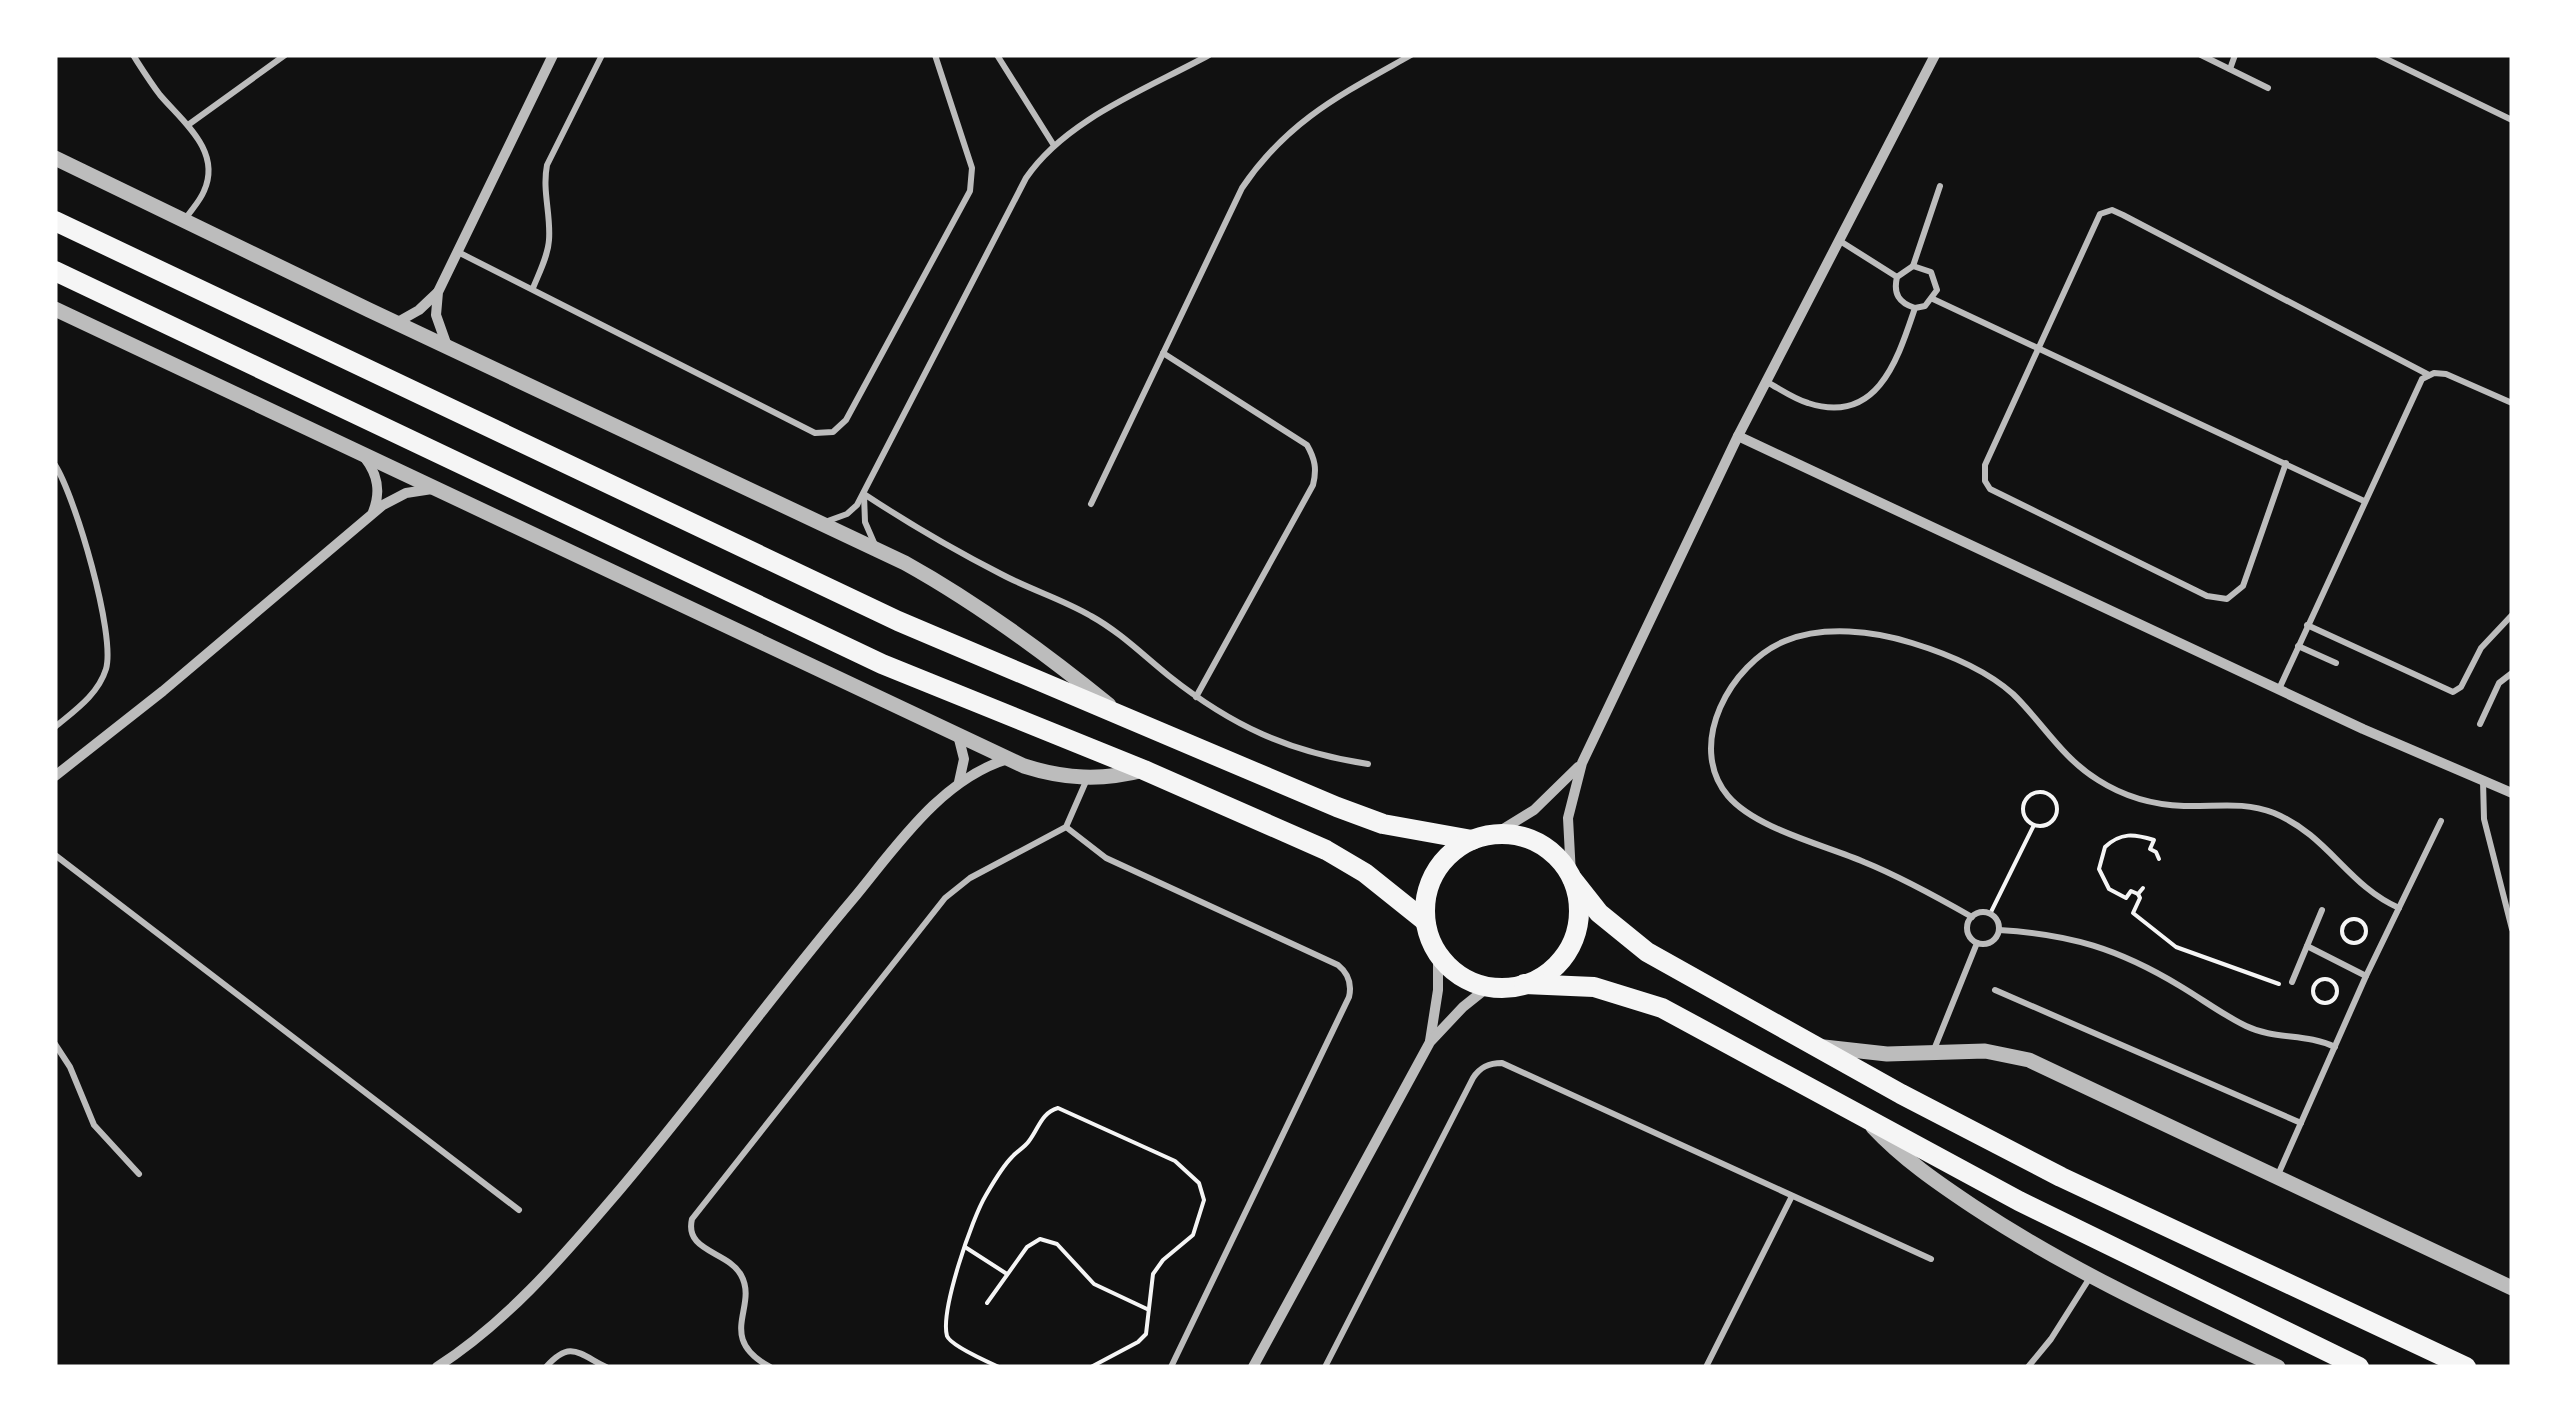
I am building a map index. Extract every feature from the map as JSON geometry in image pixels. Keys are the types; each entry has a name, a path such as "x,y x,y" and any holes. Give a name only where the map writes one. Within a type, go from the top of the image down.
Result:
{"main road":[{"path":"55,221 898,620 1128,720 1383,824 1472,840"},
{"path":"55,271 882,664 1144,770 1326,850 1364,873 1425,921"},
{"path":"2359,1367 2103,1244 1866,1121 1662,1008 1594,988 1548,983 1488,986 1460,976 1438,954 1425,921 1427,893 1439,866 1459,847 1496,834 1525,837 1539,843 1562,862 1599,912 1647,952 1980,1137 2466,1367"},
{"path":"1524,984 1552,969 1572,943 1580,912 1572,878"}],"street":[{"path":"396,323 419,310 438,292 553,55"},
{"path":"1572,878 1568,818 1582,763 1738,436 1935,55"},
{"path":"55,158 876,548 958,594 1128,720"},
{"path":"438,292 438,326 448,347"},
{"path":"55,309 1008,759 1044,772 1087,779 1144,770"},
{"path":"1738,436 2279,689 2512,793"},
{"path":"360,454 376,477 378,496 372,513"},
{"path":"55,776 175,681 372,513 406,493 432,489"},
{"path":"958,735 964,758 958,782"},
{"path":"437,1367 511,1308 566,1253 704,1088 890,854 958,782 1008,759"},
{"path":"1496,834 1542,803 1582,763"},
{"path":"1430,1042 1438,990 1438,954"},
{"path":"1254,1367 1430,1042 1488,986"},
{"path":"1819,1046 1888,1054 1985,1051 2029,1060 2512,1288"},
{"path":"1866,1121 1929,1177 2017,1236 2089,1278 2278,1367"}],"lane":[{"path":"133,55 161,96 202,142 208,178 204,192 184,220"},
{"path":"188,125 285,55"},
{"path":"533,288 548,250 544,180 547,165 602,55"},
{"path":"457,252 816,433 839,428 970,191 972,168 935,55"},
{"path":"997,55 1053,144"},
{"path":"822,523 847,514 864,494 1026,178 1053,144 1071,130 1209,55"},
{"path":"1092,504 1242,188 1262,159 1285,133 1313,112 1410,55"},
{"path":"2201,55 2268,88"},
{"path":"2230,69 2235,55"},
{"path":"2378,55 2512,120"},
{"path":"1913,266 1930,272 1936,280 1934,299 1915,308 1898,298 1897,277 1913,266 1940,186"},
{"path":"2286,463 2243,586 2227,599 2207,596 1990,489 1984,465 2100,214 2112,210 2429,375 2446,374 2512,403"},
{"path":"1840,241 1897,277"},
{"path":"1934,299 2364,501"},
{"path":"1767,382 1806,403 1824,407 1862,400 1890,375 1915,308"},
{"path":"1163,353 1306,445 1314,457 1316,472 1313,486 1196,697"},
{"path":"2279,689 2418,386 2429,375"},
{"path":"55,465 72,496 106,631 108,656 94,692 55,727"},
{"path":"864,494 865,522 876,548"},
{"path":"864,494 1004,576 1093,616 1196,697 1240,725 1280,744 1368,764"},
{"path":"2307,625 2452,692 2461,687 2481,648 2512,615"},
{"path":"1972,917 1903,880 1760,818 1730,798 1713,766 1710,744 1714,722 1735,682 1768,649 1790,639 1852,632 1914,643 1970,665 2014,696 2073,762 2098,780 2125,794 2154,802 2246,805 2278,815 2313,835 2362,885 2399,908"},
{"path":"2298,646 2336,663"},
{"path":"2480,724 2500,683 2512,674"},
{"path":"770,1367 752,1355 743,1339 743,1277 734,1266 696,1242 690,1232 692,1219 944,898 970,878 1066,828 1087,779"},
{"path":"2483,780 2484,820 2512,930"},
{"path":"2277,1178 2366,976 2441,820"},
{"path":"1066,828 1106,858 1338,964 1350,984 1349,996 1171,1367"},
{"path":"55,854 518,1210"},
{"path":"2292,982 2322,910"},
{"path":"1980,912 1990,914 1997,920 1999,930 1992,942 1977,943 1968,932 1972,917 1980,912"},
{"path":"1999,930 2062,936 2108,949 2152,970 2244,1025 2267,1034 2314,1039 2335,1048"},
{"path":"1933,1052 1977,943"},
{"path":"2307,946 2366,976"},
{"path":"1995,990 2301,1123"},
{"path":"55,1044 70,1067 94,1125 139,1174"},
{"path":"1326,1367 1473,1078 1488,1065 1502,1064 1930,1260"},
{"path":"1706,1367 1792,1196"},
{"path":"2028,1367 2051,1339 2089,1278"},
{"path":"546,1367 560,1351 570,1350 606,1367"}],"path":[{"path":"2046,792 2057,806 2056,814 2043,826 2034,825 2026,820 2024,803 2029,796 2046,792"},
{"path":"1990,914 2034,825"},
{"path":"2138,894 2131,891 2126,898 2108,889 2099,869 2105,847 2114,839 2136,834 2154,840 2150,848 2158,859"},
{"path":"2138,894 2143,888"},
{"path":"2138,894 2133,913 2176,947 2272,983 2292,982"},
{"path":"2360,917 2366,926 2365,936 2352,943 2344,938 2342,928 2348,920 2360,917"},
{"path":"2330,980 2336,996 2320,1002 2313,992 2314,986 2318,981 2330,980"},
{"path":"2316,1010 2320,1002"},
{"path":"999,1367 956,1346 947,1334 946,1317 982,1203 1006,1163 1028,1142 1048,1112 1064,1109 1175,1161 1192,1175 1203,1192 1204,1209 1193,1235 1163,1260 1153,1274 1148,1328 1142,1338 1091,1367"},
{"path":"987,1302 1027,1246 1040,1239 1065,1251 1094,1284 1149,1310"},
{"path":"965,1247 1006,1274"}]}
